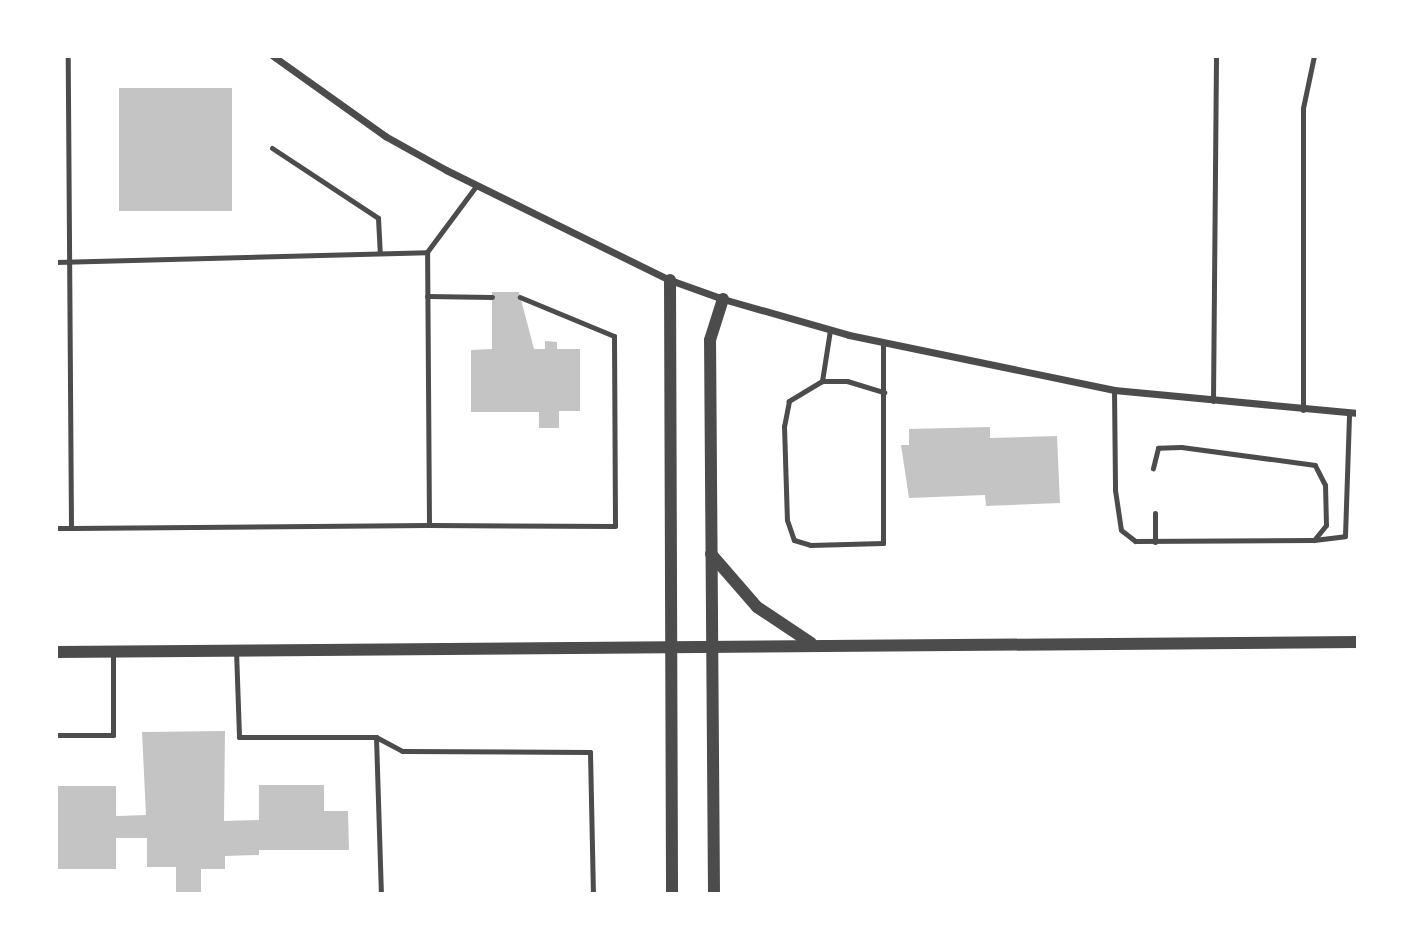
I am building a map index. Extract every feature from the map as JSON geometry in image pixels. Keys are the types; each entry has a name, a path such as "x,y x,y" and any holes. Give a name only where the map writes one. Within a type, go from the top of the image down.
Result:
{"street":[{"path":"273,56 385,136 476,186 670,280 723,299 830,330 1114,390 1303,410 1358,413"},
{"path":"670,280 672,894"},
{"path":"714,894 709,552 710,340 723,299"},
{"path":"709,552 730,582 757,607 781,628 814,645"},
{"path":"56,652 671,645 1358,642"}],"lane":[{"path":"68,56 71,528"},
{"path":"1213,401 1216,56"},
{"path":"1303,410 1303,108 1314,56"},
{"path":"272,148 378,218 380,252"},
{"path":"429,525 427,252 476,186"},
{"path":"56,262 427,252"},
{"path":"427,296 492,297"},
{"path":"56,528 615,526 614,336 530,297 520,297"},
{"path":"822,381 830,330"},
{"path":"883,342 884,392 883,543 810,545 794,540 787,520 784,426 789,401 822,381 847,381 884,392"},
{"path":"1114,390 1115,489 1121,530 1135,541 1314,540 1345,536 1349,413"},
{"path":"1153,468 1158,448 1181,447 1315,465 1325,485 1326,525 1314,540"},
{"path":"1155,513 1155,542"},
{"path":"236,650 239,737 376,737 402,751 590,752 593,894"},
{"path":"56,735 113,735 113,652"},
{"path":"376,737 381,894"}],"building":[{"path":"119,88 232,88 232,211 119,211"},
{"path":"492,292 519,292 534,349 545,349 545,341 557,342 557,349 580,349 580,411 559,411 559,428 539,428 539,412 471,412 471,350 492,349"},
{"path":"990,427 990,438 1057,436 1060,503 986,506 985,495 909,498 901,445 909,445 909,429"},
{"path":"225,731 224,821 259,820 259,785 324,785 324,811 348,811 349,850 259,850 259,855 225,856 225,869 201,869 201,894 176,894 176,867 147,867 147,838 116,838 116,869 56,869 56,786 116,786 116,816 146,815 142,732"}]}
